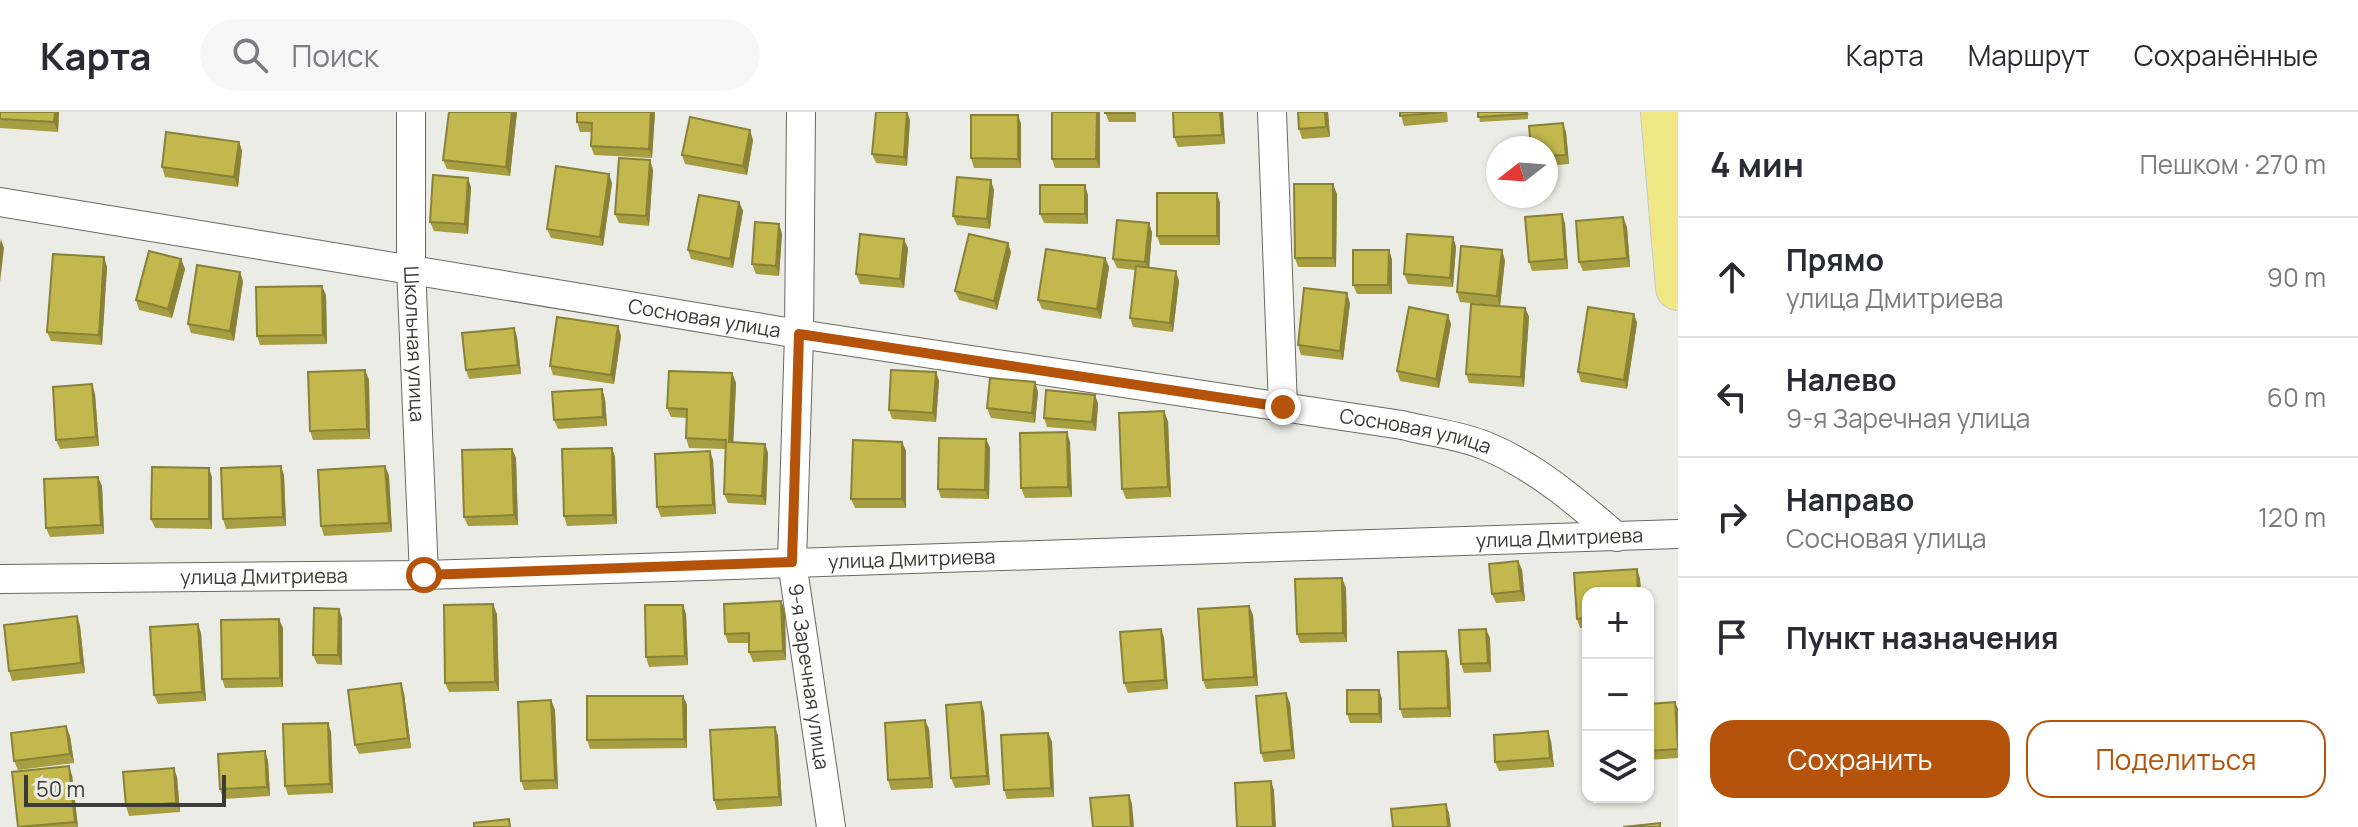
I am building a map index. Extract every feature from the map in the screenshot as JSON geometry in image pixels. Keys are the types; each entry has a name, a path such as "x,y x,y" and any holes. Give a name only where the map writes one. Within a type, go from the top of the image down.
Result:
{"main road":[{"path":"1663,112 1678,288"}],"street":[{"name":"Школьная улица","path":"411,112 411,267 424,575"},
{"name":"9-я Заречная улица","path":"801,112 799,334 792,562 831,827"},
{"path":"1272,112 1283,407"},
{"name":"Сосновая улица","path":"0,202 411,267 799,334 1402,425 1485,445 1532,471 1580,505 1617,537"},
{"name":"улица Дмитриева","path":"0,579 424,575 1678,534"}],"building":[{"path":"0,112 55,112 54,122 0,119"},
{"path":"449,112 512,112 506,167 443,160"},
{"path":"577,112 651,112 649,149 591,146 592,123 577,122"},
{"path":"876,112 907,112 904,157 872,154"},
{"path":"1052,112 1097,112 1096,159 1052,159"},
{"path":"1173,112 1220,112 1222,135 1174,137"},
{"path":"1298,112 1325,112 1326,127 1299,129"},
{"path":"1400,112 1444,112 1400,116"},
{"path":"1478,112 1526,112 1527,114 1478,117"},
{"path":"971,115 1018,115 1018,159 971,158"},
{"path":"690,117 750,130 743,166 682,155"},
{"path":"1563,123 1566,155 1558,155 1558,136 1530,136 1529,126"},
{"path":"166,132 239,142 234,177 162,167"},
{"path":"619,158 650,160 646,216 615,214"},
{"path":"556,166 609,174 600,237 547,229"},
{"path":"433,175 468,178 465,224 430,222"},
{"path":"957,177 991,180 987,219 953,216"},
{"path":"1294,184 1333,184 1333,258 1295,258"},
{"path":"1040,185 1085,185 1085,214 1040,214"},
{"path":"1157,193 1217,193 1217,236 1157,236"},
{"path":"699,195 739,202 730,259 688,250"},
{"path":"1562,214 1565,259 1529,262 1525,217"},
{"path":"1623,217 1627,258 1579,262 1576,221"},
{"path":"1117,220 1149,223 1145,262 1113,259"},
{"path":"755,222 779,224 776,266 752,264"},
{"path":"860,234 904,239 900,279 856,274"},
{"path":"969,234 1008,243 994,301 955,291"},
{"path":"1407,234 1453,237 1450,278 1404,274"},
{"path":"1461,246 1502,250 1497,296 1457,292"},
{"path":"1046,249 1105,258 1097,309 1038,300"},
{"path":"1353,250 1389,250 1388,285 1353,285"},
{"path":"149,251 181,259 168,309 136,300"},
{"path":"53,254 104,257 99,335 47,332"},
{"path":"197,265 240,272 230,331 188,324"},
{"path":"1136,266 1176,271 1170,323 1130,318"},
{"path":"322,286 323,335 257,336 256,287"},
{"path":"1304,288 1347,293 1340,351 1298,345"},
{"path":"1471,304 1525,308 1521,377 1466,374"},
{"path":"1409,307 1448,315 1436,379 1397,371"},
{"path":"1588,307 1634,314 1624,380 1578,372"},
{"path":"557,317 618,326 611,375 550,366"},
{"path":"514,328 518,365 466,370 462,333"},
{"path":"365,370 367,429 310,431 308,372"},
{"path":"891,370 936,372 933,413 889,410"},
{"path":"669,371 732,373 729,442 765,444 762,496 724,494 726,440 686,438 687,409 667,408"},
{"path":"990,378 1035,382 1032,413 987,408"},
{"path":"92,384 96,437 56,440 53,387"},
{"path":"602,389 603,417 554,420 552,392"},
{"path":"1046,390 1095,395 1092,422 1044,418"},
{"path":"1164,411 1168,487 1122,489 1119,413"},
{"path":"1067,432 1068,487 1021,488 1020,433"},
{"path":"939,438 986,439 985,490 938,489"},
{"path":"853,440 902,442 902,499 851,499"},
{"path":"612,448 613,515 564,516 562,449"},
{"path":"512,449 514,515 464,517 462,450"},
{"path":"710,451 713,505 657,507 655,454"},
{"path":"281,466 283,517 223,519 221,468"},
{"path":"385,466 389,523 321,526 318,470"},
{"path":"152,467 209,468 209,519 151,519"},
{"path":"98,477 101,525 46,528 44,479"},
{"path":"1518,561 1521,591 1492,594 1489,564"},
{"path":"1637,569 1638,587 1582,587 1582,619 1577,619 1574,573"},
{"path":"1342,578 1343,633 1297,634 1295,579"},
{"path":"781,601 783,651 749,652 749,633 725,634 724,604"},
{"path":"493,604 495,682 445,683 444,605"},
{"path":"645,605 683,605 685,656 646,657"},
{"path":"1249,606 1254,677 1203,680 1198,609"},
{"path":"314,608 339,609 338,655 313,655"},
{"path":"77,616 81,663 9,671 4,625"},
{"path":"279,619 280,678 222,679 221,620"},
{"path":"198,624 202,692 154,695 150,627"},
{"path":"1161,629 1165,680 1124,683 1120,632"},
{"path":"1486,629 1488,663 1461,664 1459,630"},
{"path":"1446,651 1448,708 1400,709 1398,652"},
{"path":"401,683 408,738 355,745 348,690"},
{"path":"1347,690 1379,690 1379,714 1347,714"},
{"path":"1286,693 1292,750 1261,753 1256,696"},
{"path":"587,696 683,696 684,739 587,740"},
{"path":"551,700 555,780 521,781 518,702"},
{"path":"981,702 987,776 951,778 946,705"},
{"path":"1675,702 1678,749 1654,751 1654,704"},
{"path":"925,720 930,778 888,780 885,723"},
{"path":"328,723 330,784 285,786 283,724"},
{"path":"66,726 70,754 14,761 11,733"},
{"path":"775,727 779,797 714,800 710,730"},
{"path":"1548,731 1550,758 1495,762 1494,735"},
{"path":"1048,733 1051,788 1004,790 1001,735"},
{"path":"265,751 267,787 220,789 218,754"},
{"path":"69,766 75,822 18,827 12,772"},
{"path":"174,768 176,803 126,806 123,772"},
{"path":"1271,781 1273,827 1237,827 1235,783"},
{"path":"1129,795 1131,827 1093,827 1090,798"},
{"path":"1446,804 1448,827 1393,827 1391,809"},
{"path":"509,819 510,827 474,827 474,823"},
{"path":"1660,823 1660,827 1623,827"}],"route":[{"path":"424,575 792,562 799,334 1283,407"}]}
